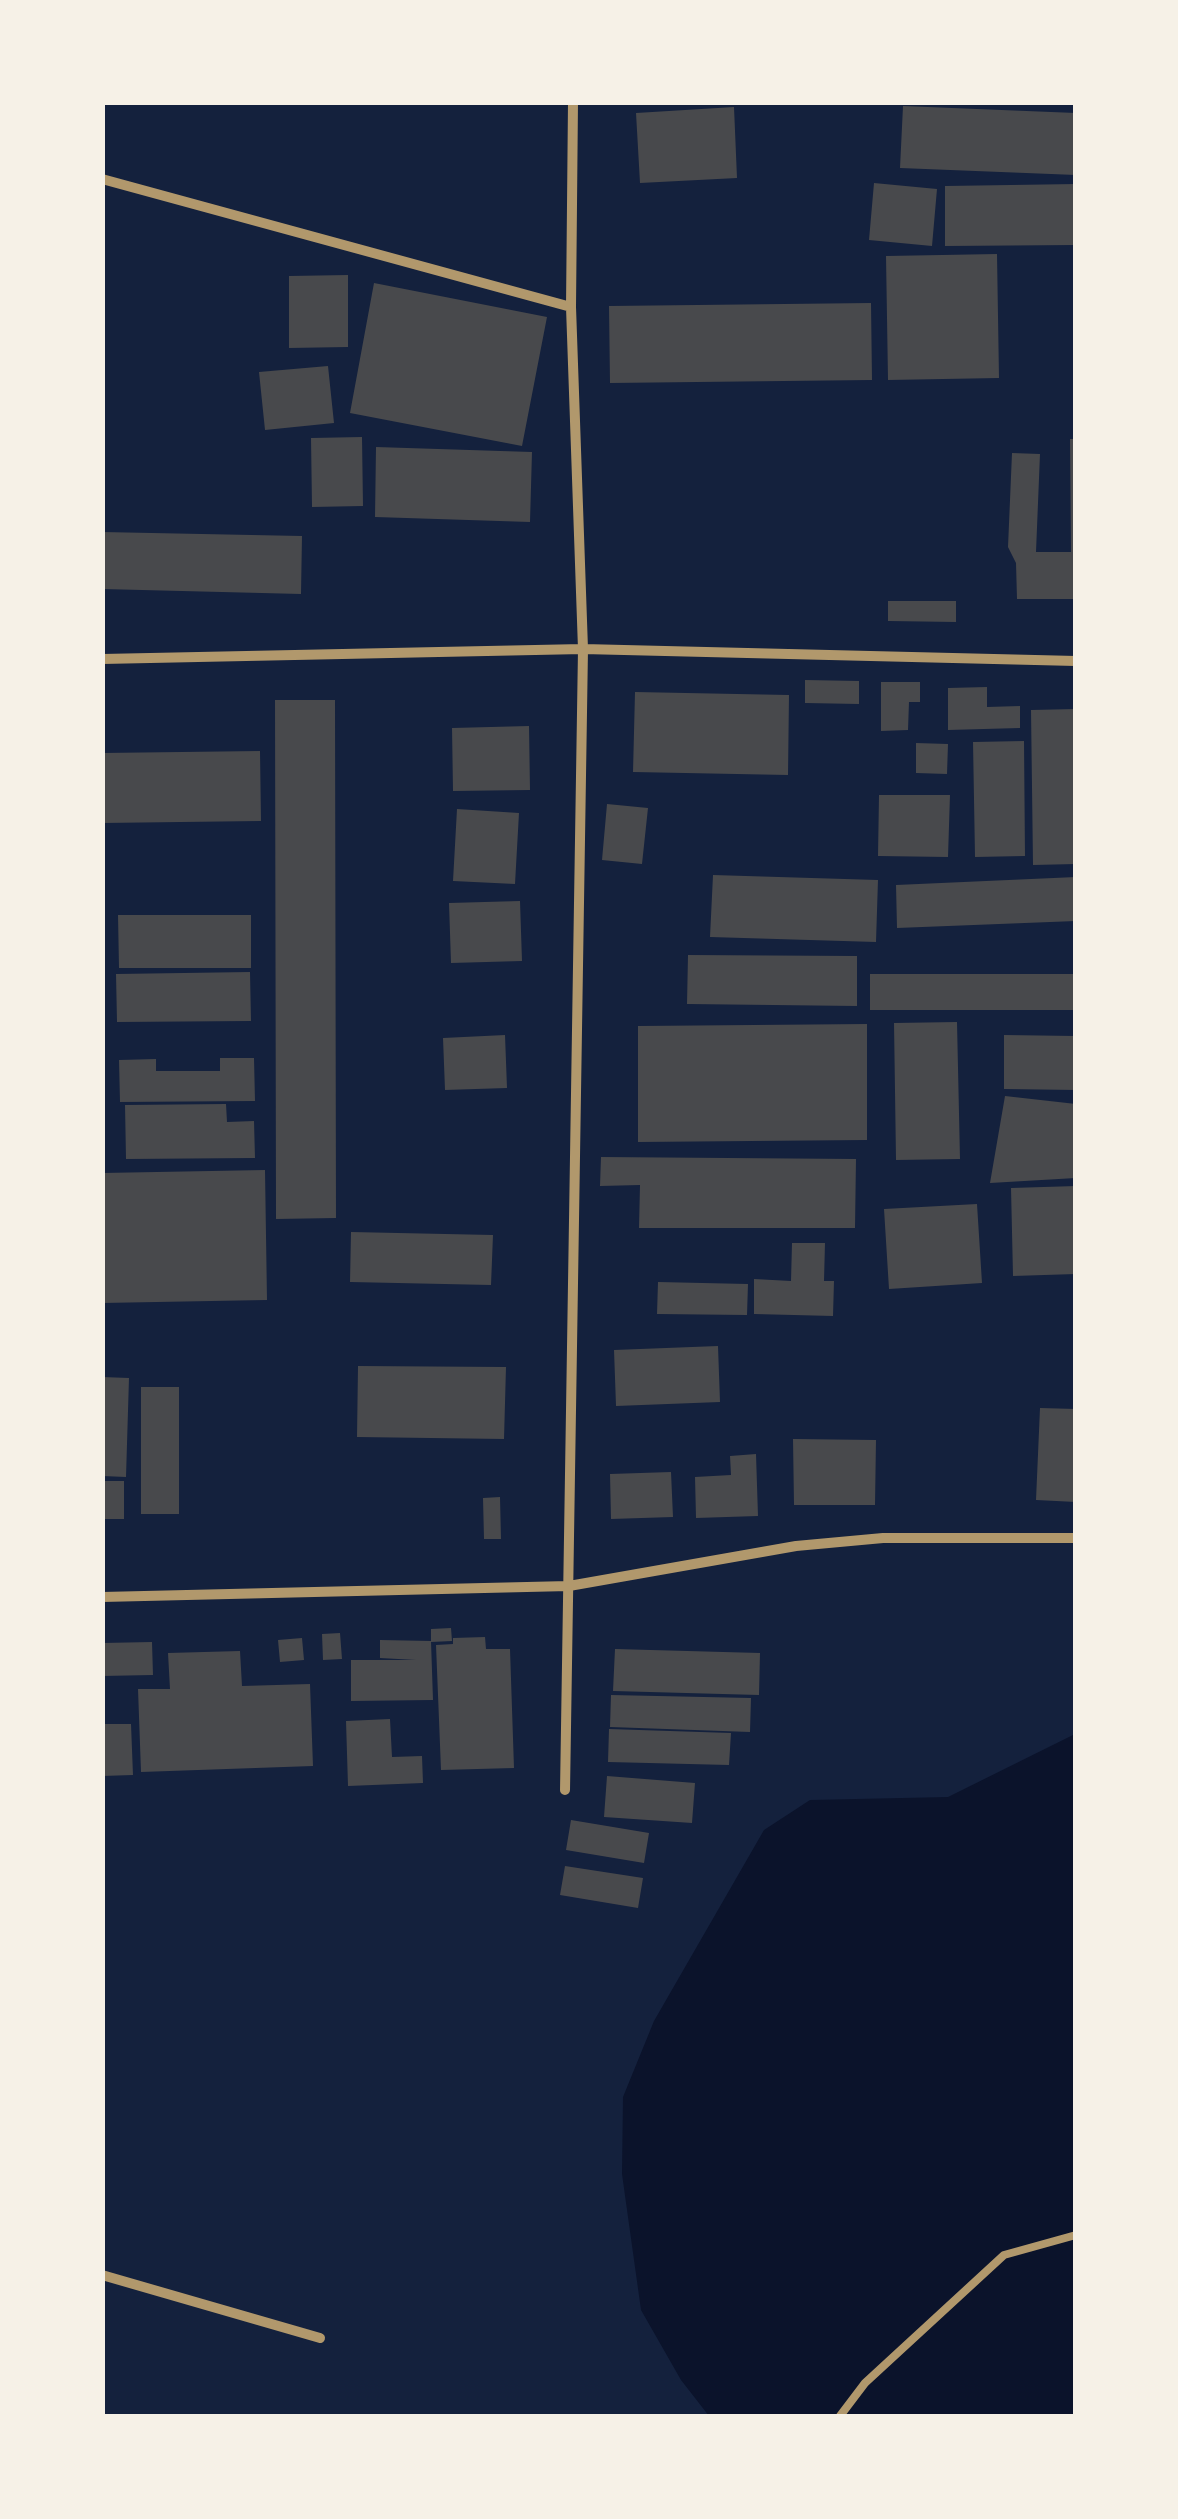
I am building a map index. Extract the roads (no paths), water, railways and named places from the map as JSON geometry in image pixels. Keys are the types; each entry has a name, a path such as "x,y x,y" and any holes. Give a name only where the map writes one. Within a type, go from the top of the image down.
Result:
{"street":[{"path":"565,1790 583,649 570,308 573,102"},
{"path":"102,178 570,308"},
{"path":"102,659 583,649 1076,661"},
{"path":"102,1596 569,1586 796,1546 883,1538 1076,1538"},
{"path":"102,2276 320,2338"}],"lane":[{"path":"840,2416 866,2384 1004,2256 1076,2235"}],"water":[{"path":"1075,1734 1075,2416 709,2416 681,2380 641,2310 622,2174 623,2097 654,2021 764,1830 810,1800 948,1797"}]}
